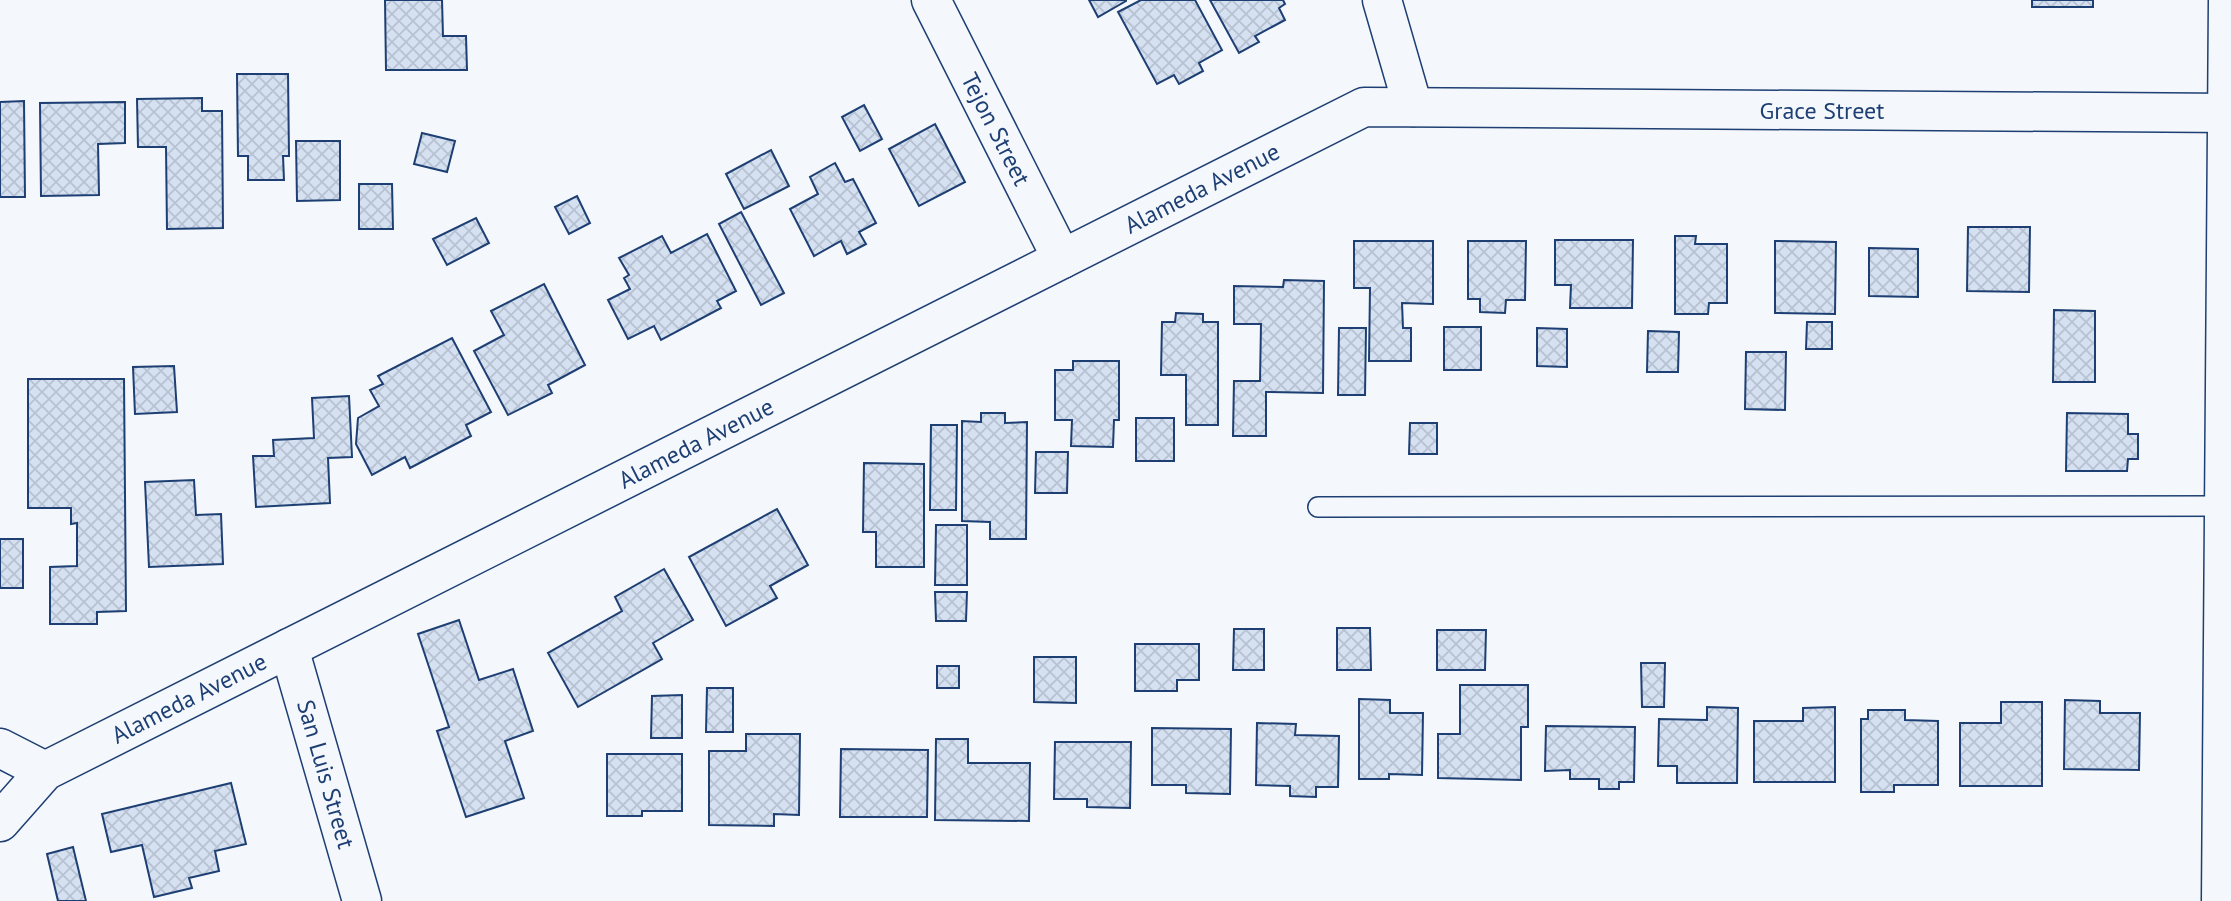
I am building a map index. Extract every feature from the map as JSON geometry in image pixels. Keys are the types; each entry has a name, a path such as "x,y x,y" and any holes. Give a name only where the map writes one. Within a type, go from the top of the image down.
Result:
{"street":[{"name":"Tejon Street","path":"931,0 1062,259"},
{"path":"1382,0 1413,107"},
{"path":"2221,901 2228,506 2228,0"},
{"name":"Alameda Avenue","path":"0,822 44,771 1364,107 1413,107"},
{"name":"Grace Street","path":"1413,107 2229,113"},
{"name":"San Luis Street","path":"289,648 362,901"},
{"path":"0,747 44,771"}],"lane":[{"path":"1318,507 2228,506"}],"building":[{"path":"385,0 442,0 443,36 466,36 467,70 386,70"},
{"path":"1089,0 1126,0 1126,1 1098,17"},
{"path":"1141,0 1195,0 1222,50 1199,63 1203,71 1179,84 1174,75 1157,84 1118,12"},
{"path":"1210,0 1283,0 1285,4 1279,8 1285,20 1255,36 1259,42 1239,53"},
{"path":"2032,0 2093,0 2093,7 2032,7"},
{"path":"237,74 288,74 289,156 283,156 284,180 248,180 248,156 238,156"},
{"path":"202,98 202,111 222,111 223,228 167,229 166,147 138,147 137,99"},
{"path":"24,101 25,197 0,197 0,102"},
{"path":"125,102 125,143 98,144 99,195 41,196 40,103"},
{"path":"864,105 882,139 860,151 842,117"},
{"path":"935,124 965,182 919,206 889,149"},
{"path":"422,133 455,141 447,172 414,164"},
{"path":"296,141 340,141 340,200 297,201"},
{"path":"771,150 789,186 744,209 726,174"},
{"path":"835,163 845,182 853,179 876,223 859,232 866,244 847,254 841,241 814,256 790,209 818,194 810,177"},
{"path":"359,184 392,184 393,229 359,229"},
{"path":"577,196 590,223 569,234 555,207"},
{"path":"741,212 784,293 761,305 719,224"},
{"path":"476,218 489,243 447,265 433,239"},
{"path":"1968,227 2030,227 2029,292 1967,291"},
{"path":"707,234 736,291 717,301 721,308 661,340 654,326 628,339 608,300 630,289 624,278 629,275 619,258 662,236 671,253"},
{"path":"1675,236 1696,236 1695,244 1727,244 1727,303 1709,303 1708,314 1675,314"},
{"path":"1555,240 1633,240 1632,308 1570,308 1571,285 1555,285"},
{"path":"1354,241 1433,241 1433,304 1402,303 1403,328 1411,328 1411,361 1369,361 1370,288 1354,288"},
{"path":"1468,241 1526,241 1525,300 1506,300 1505,313 1480,312 1480,299 1468,299"},
{"path":"1775,241 1836,242 1835,314 1775,313"},
{"path":"1869,248 1918,249 1918,297 1869,296"},
{"path":"1284,280 1324,281 1323,393 1266,392 1266,436 1233,436 1234,381 1260,381 1261,324 1234,324 1234,286 1283,287"},
{"path":"544,284 585,365 548,385 552,393 508,415 474,351 504,335 491,311"},
{"path":"2054,310 2095,311 2095,382 2053,382"},
{"path":"1176,313 1203,314 1203,322 1218,322 1218,425 1186,425 1186,375 1161,375 1162,322 1175,322"},
{"path":"1807,322 1832,322 1832,349 1806,349"},
{"path":"1444,327 1481,327 1481,370 1444,370"},
{"path":"1339,328 1366,328 1365,395 1338,395"},
{"path":"1537,328 1567,329 1567,367 1537,366"},
{"path":"1648,331 1679,332 1678,372 1647,372"},
{"path":"452,338 491,412 466,425 471,436 410,468 405,457 372,475 356,444 358,418 379,406 370,390 383,384 378,376"},
{"path":"1746,352 1786,352 1785,410 1745,409"},
{"path":"1073,361 1119,361 1119,420 1114,420 1113,447 1071,446 1072,420 1055,420 1055,370 1073,370"},
{"path":"174,366 177,412 135,414 133,367"},
{"path":"28,379 124,379 126,611 97,612 97,624 50,624 50,567 77,566 77,523 71,524 71,508 28,508"},
{"path":"349,396 352,457 328,458 330,503 256,507 253,456 274,456 273,440 314,438 312,398"},
{"path":"981,413 1005,413 1005,423 1027,422 1026,539 990,539 990,522 962,521 962,421 981,422"},
{"path":"2067,413 2128,414 2128,434 2138,434 2138,459 2128,459 2127,471 2066,471"},
{"path":"1136,418 1174,418 1174,461 1136,461"},
{"path":"1410,423 1437,423 1437,454 1409,454"},
{"path":"931,425 957,425 956,510 930,510"},
{"path":"1036,452 1068,452 1067,493 1035,493"},
{"path":"864,463 924,464 924,567 876,567 876,532 863,532"},
{"path":"194,480 196,515 221,514 223,564 149,567 145,482"},
{"path":"777,509 808,565 770,586 777,598 726,626 689,557"},
{"path":"936,525 967,525 967,585 935,585"},
{"path":"0,539 23,539 23,588 0,588"},
{"path":"664,569 693,620 653,643 662,659 578,707 548,653 622,611 615,597"},
{"path":"935,592 967,592 966,621 936,621"},
{"path":"459,620 479,680 513,669 533,731 505,741 524,798 466,817 437,731 449,727 418,634"},
{"path":"1337,628 1370,628 1371,670 1337,670"},
{"path":"1234,629 1264,629 1264,670 1233,670"},
{"path":"1437,630 1486,630 1485,670 1437,670"},
{"path":"1135,644 1199,644 1199,680 1177,680 1177,691 1135,691"},
{"path":"1034,657 1076,657 1076,703 1034,702"},
{"path":"1641,663 1665,663 1664,707 1642,707"},
{"path":"937,666 959,666 959,688 937,688"},
{"path":"1460,685 1528,685 1528,727 1521,727 1521,780 1438,778 1438,734 1460,734"},
{"path":"707,688 733,688 733,732 706,732"},
{"path":"682,695 682,738 651,738 652,696"},
{"path":"1359,699 1390,700 1390,713 1423,713 1422,775 1389,774 1389,779 1359,779"},
{"path":"2065,700 2100,701 2100,713 2140,713 2139,770 2064,769"},
{"path":"2001,702 2042,702 2042,786 1960,786 1960,723 2001,723"},
{"path":"1707,707 1738,708 1737,783 1677,783 1677,766 1658,766 1659,719 1707,720"},
{"path":"1835,707 1835,782 1754,782 1754,721 1803,721 1803,708"},
{"path":"1868,710 1905,710 1905,720 1938,721 1938,785 1894,785 1894,792 1861,792 1861,719 1868,719"},
{"path":"1257,723 1296,724 1295,735 1339,736 1338,787 1316,787 1316,797 1290,796 1290,786 1256,785"},
{"path":"1546,726 1635,727 1634,782 1619,782 1619,789 1599,789 1599,779 1570,779 1570,770 1545,771"},
{"path":"1152,728 1231,729 1230,794 1186,793 1186,785 1152,785"},
{"path":"746,734 800,734 799,815 774,814 774,826 709,825 709,751 746,751"},
{"path":"936,739 968,739 968,763 1030,763 1029,821 935,820"},
{"path":"1055,742 1131,742 1130,808 1087,807 1087,799 1054,799"},
{"path":"841,749 928,750 927,817 840,817"},
{"path":"607,754 682,754 682,811 642,811 642,816 607,816"},
{"path":"231,783 246,844 215,851 219,871 189,878 192,888 154,897 142,845 111,852 102,814"},
{"path":"73,847 86,901 58,901 47,854"}]}
